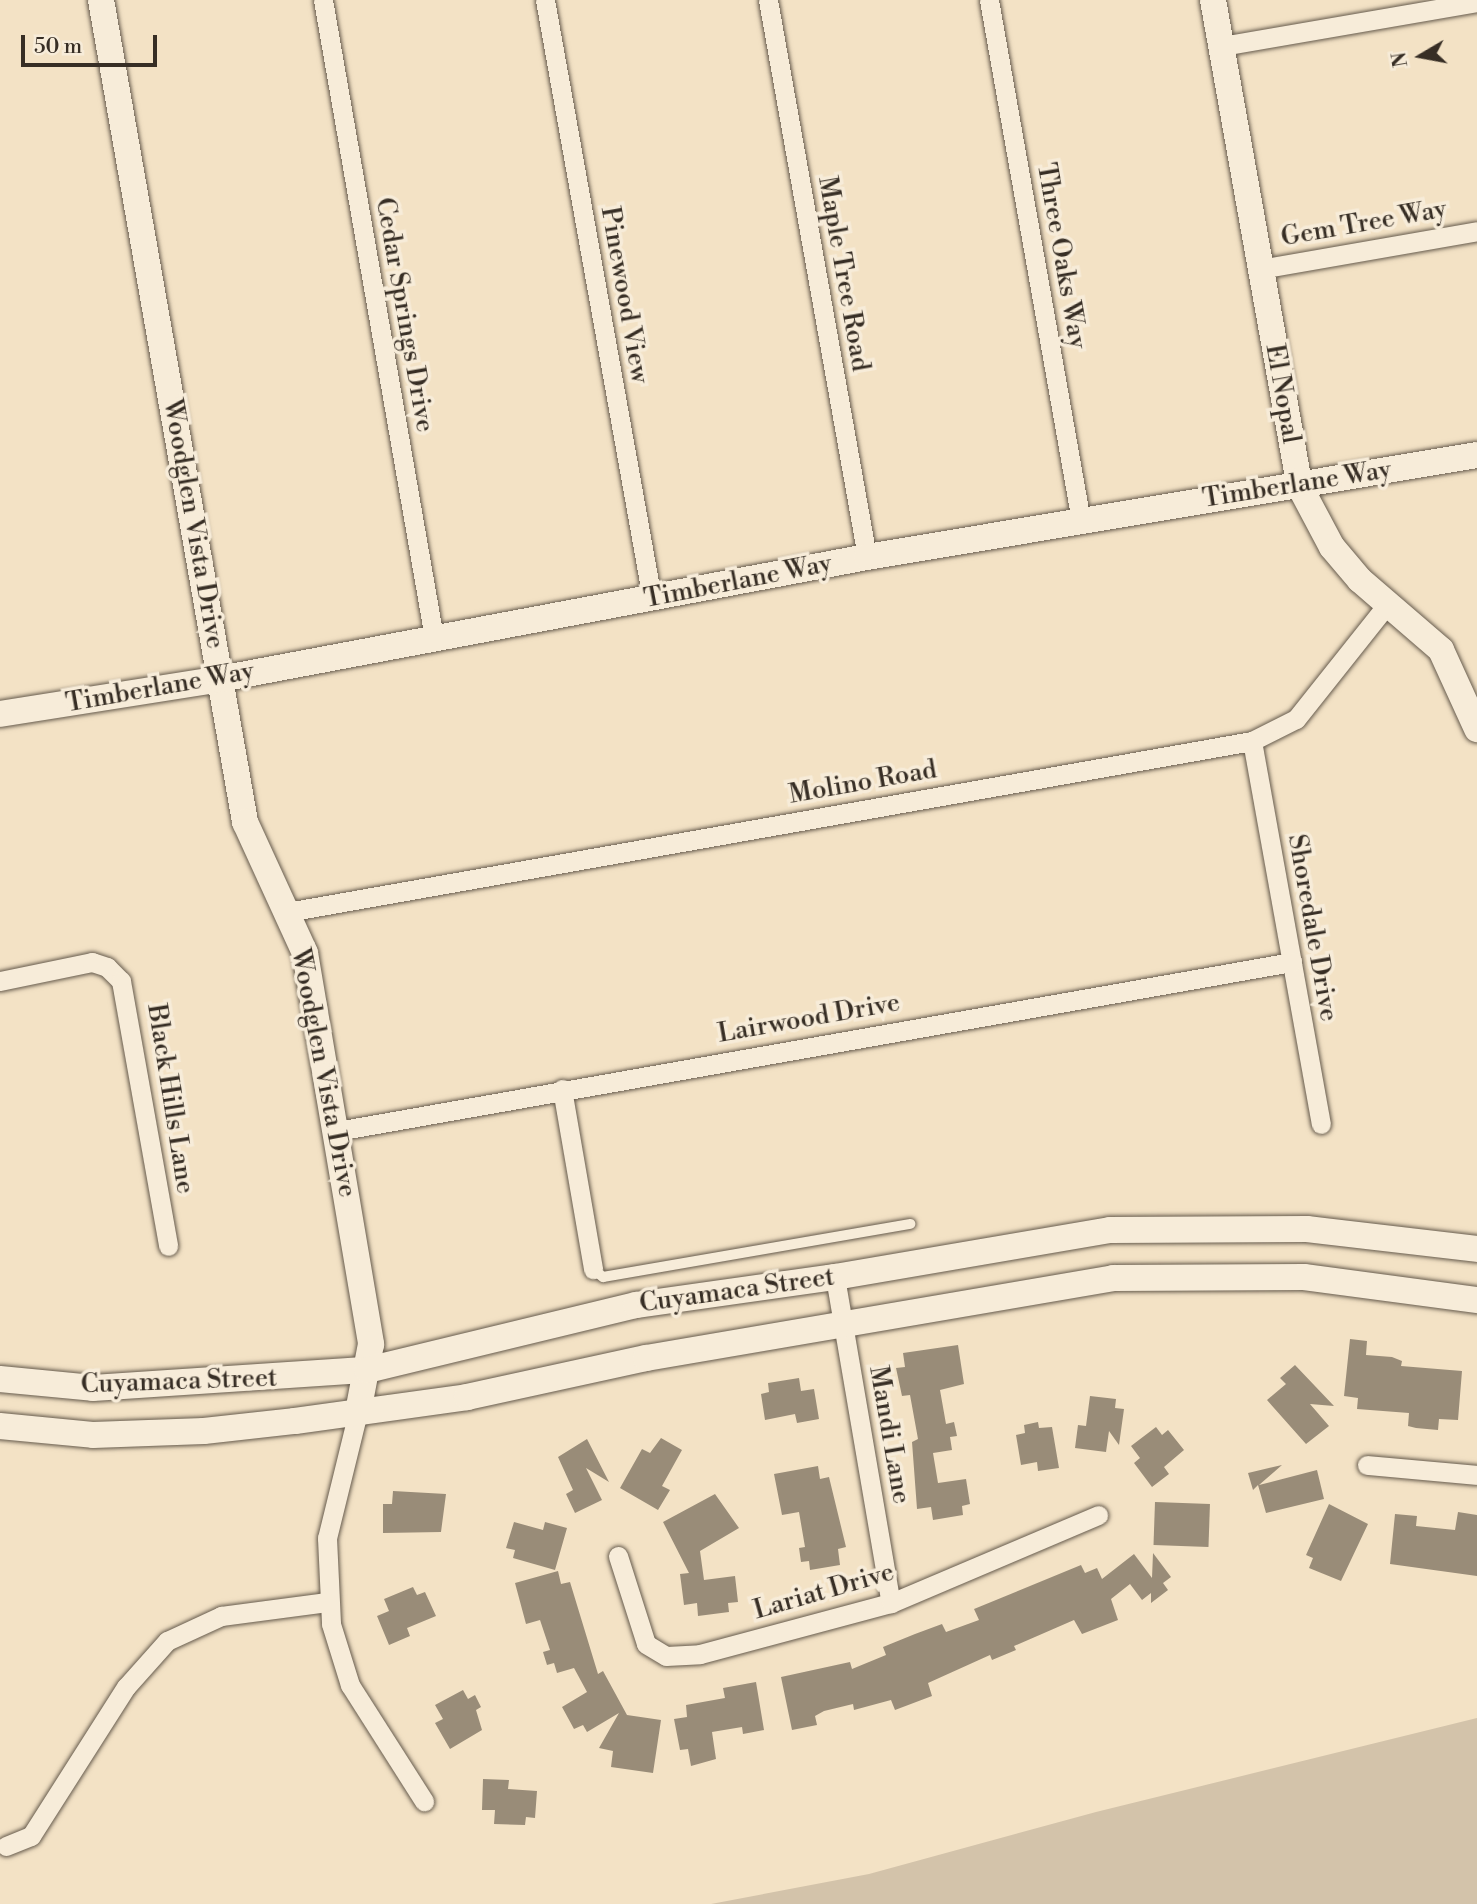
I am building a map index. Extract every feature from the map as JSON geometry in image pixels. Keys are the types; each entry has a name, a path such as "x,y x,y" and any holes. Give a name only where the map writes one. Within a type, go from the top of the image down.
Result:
{"main road":[{"name":"Woodglen Vista Drive","path":"101,0 245,822 304,953 337,1130 371,1344 358,1412"},
{"name":"El Nopal","path":"1213,0 1298,485 1332,547 1360,580 1389,602 1441,650 1477,729"},
{"name":"Timberlane Way","path":"0,714 220,679 867,557 1477,455"},
{"name":"Cuyamaca Street","path":"0,1379 93,1388 367,1370 636,1305 835,1277 1110,1230 1307,1229 1477,1249"},
{"name":"Cuyamaca Street","path":"0,1426 93,1435 204,1431 358,1412 467,1397 622,1363 1113,1278 1304,1276 1477,1300"}],"street":[{"name":"Cedar Springs Drive","path":"323,0 434,638"},
{"name":"Pinewood View","path":"545,0 652,599"},
{"name":"Maple Tree Road","path":"768,0 867,557"},
{"name":"Three Oaks Way","path":"989,0 1081,521"},
{"path":"1222,46 1477,2"},
{"name":"Gem Tree Way","path":"1260,269 1477,231"},
{"name":"Molino Road","path":"287,912 1252,741 1296,719 1389,602"},
{"name":"Shoredale Drive","path":"1252,741 1321,1124"},
{"name":"Black Hills Lane","path":"0,981 92,962 107,967 126,990 168,1246"},
{"name":"Lairwood Drive","path":"337,1130 562,1088 1292,962"},
{"path":"562,1088 593,1269"},
{"name":"Mandi Lane","path":"835,1277 891,1603"},
{"name":"Woodglen Vista Drive","path":"358,1412 329,1528 327,1602 350,1685 424,1801"},
{"path":"1367,1465 1477,1475"},
{"name":"Lariat Drive","path":"618,1556 646,1644 666,1656 700,1654 891,1603 1098,1515"},
{"path":"6,1846 31,1836 138,1670 167,1641 221,1616 327,1602"}],"lane":[{"path":"593,1269 603,1277 910,1224"}],"shaded area":[{"path":"1477,1718 1477,1904 711,1904 869,1874 1096,1812"}],"building":[{"path":"1350,1339 1367,1341 1366,1355 1392,1357 1402,1361 1401,1366 1462,1371 1458,1420 1439,1419 1438,1430 1416,1428 1408,1426 1409,1413 1357,1409 1358,1398 1344,1396"},
{"path":"958,1345 964,1384 940,1390 946,1424 954,1422 957,1436 950,1437 952,1450 933,1453 938,1483 966,1479 970,1504 962,1506 963,1515 933,1520 931,1507 917,1509 912,1442 918,1439 910,1395 902,1396 896,1368 905,1367 903,1353"},
{"path":"1295,1365 1334,1406 1310,1404 1329,1426 1306,1444 1267,1400 1286,1384 1280,1378"},
{"path":"799,1378 801,1391 814,1389 819,1419 797,1423 795,1414 765,1420 761,1394 769,1392 768,1383"},
{"path":"1090,1396 1116,1399 1115,1408 1124,1409 1119,1445 1109,1431 1106,1452 1075,1448 1078,1425 1086,1426"},
{"path":"1038,1422 1039,1428 1052,1427 1059,1468 1038,1471 1037,1462 1021,1465 1016,1435 1025,1433 1024,1425"},
{"path":"1156,1427 1162,1435 1168,1430 1184,1450 1164,1467 1169,1474 1152,1487 1134,1463 1140,1458 1131,1446"},
{"path":"661,1438 682,1450 662,1486 670,1490 658,1510 620,1488 642,1449 650,1453"},
{"path":"587,1439 609,1482 586,1468 602,1500 575,1513 566,1494 573,1490 558,1457"},
{"path":"1282,1465 1259,1485 1317,1470 1324,1499 1266,1513 1258,1485 1253,1490 1248,1473"},
{"path":"818,1466 820,1479 829,1477 846,1547 838,1549 840,1565 810,1570 809,1561 801,1562 799,1548 805,1547 799,1512 782,1515 774,1474"},
{"path":"393,1491 446,1494 441,1532 383,1533 383,1504 392,1504"},
{"path":"715,1494 739,1528 700,1551 704,1580 735,1576 738,1602 728,1603 729,1612 698,1616 697,1603 684,1605 680,1574 689,1573 663,1522"},
{"path":"1155,1502 1210,1504 1208,1547 1153,1545"},
{"path":"1329,1504 1368,1524 1341,1581 1309,1568 1313,1558 1306,1555"},
{"path":"1458,1512 1477,1515 1477,1576 1390,1564 1395,1514 1417,1516 1416,1526 1455,1530"},
{"path":"514,1522 543,1530 545,1522 567,1528 555,1570 513,1558 515,1550 506,1548"},
{"path":"1153,1553 1171,1577 1163,1583 1168,1590 1151,1603 1151,1593 1142,1600 1130,1584 1111,1599 1118,1620 1082,1634 1074,1620 1014,1646 1016,1650 992,1660 990,1655 928,1683 932,1696 895,1710 891,1700 854,1710 853,1704 824,1711 815,1716 817,1725 792,1730 781,1677 850,1662 852,1669 886,1655 883,1647 915,1634 942,1624 946,1632 979,1620 974,1609 1081,1565 1085,1573 1097,1568 1102,1579 1134,1554 1152,1578"},
{"path":"558,1571 561,1584 570,1582 598,1674 603,1671 627,1715 661,1720 653,1773 611,1767 613,1751 599,1748 619,1713 587,1732 583,1725 574,1729 562,1707 587,1692 574,1668 557,1673 554,1663 547,1665 543,1652 550,1650 540,1620 526,1624 515,1583"},
{"path":"413,1587 417,1595 425,1592 436,1616 407,1628 410,1636 389,1645 377,1616 389,1611 384,1599"},
{"path":"756,1682 764,1730 743,1734 742,1727 712,1732 716,1759 691,1766 688,1749 680,1750 674,1719 687,1717 686,1705 725,1698 723,1688"},
{"path":"463,1690 468,1699 475,1695 481,1707 476,1710 482,1730 450,1749 435,1723 443,1719 435,1705"},
{"path":"483,1779 509,1780 508,1789 537,1791 535,1818 526,1817 525,1825 494,1824 495,1810 482,1810"}]}
